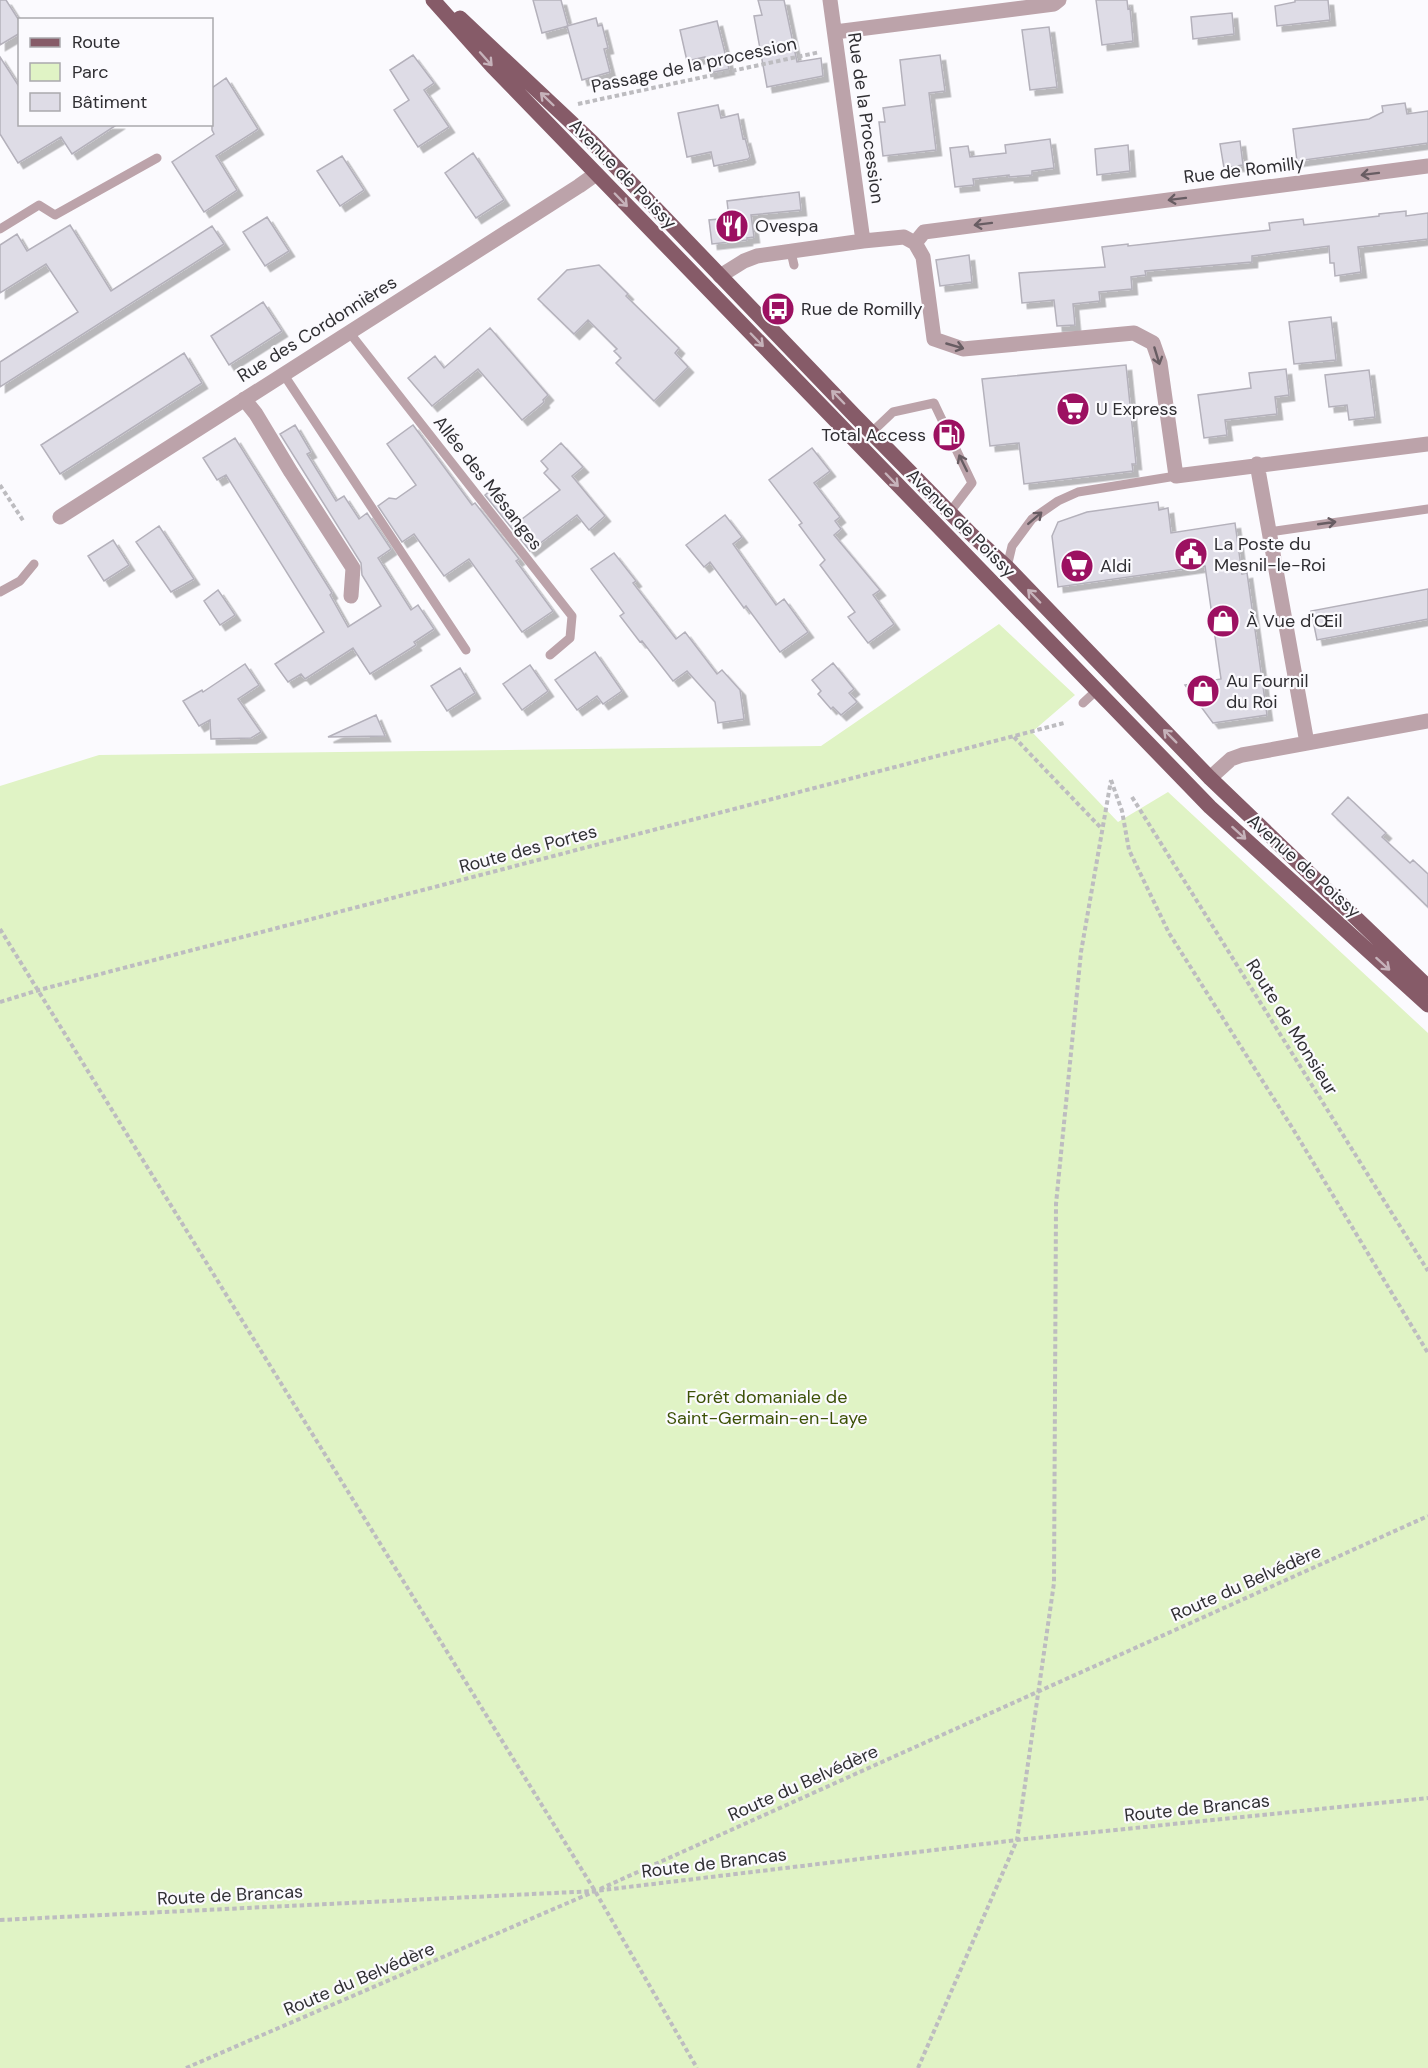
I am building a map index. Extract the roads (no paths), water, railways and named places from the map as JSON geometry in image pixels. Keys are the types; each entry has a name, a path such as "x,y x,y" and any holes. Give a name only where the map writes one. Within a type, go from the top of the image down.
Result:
{"main road":[{"name":"Avenue de Poissy","path":"433,0 492,66 596,174 1196,792 1428,1005"},
{"name":"Avenue de Poissy","path":"440,0 611,161 720,276 950,512 1007,567 1210,778 1428,987"},
{"path":"596,174 611,161"},
{"path":"708,289 720,276"},
{"path":"1196,792 1210,778"}],"street":[{"name":"Rue de la Procession","path":"830,0 863,241"},
{"path":"835,32 1054,4 1059,0"},
{"name":"Rue de Romilly","path":"915,243 924,232 930,231 1428,166"},
{"name":"Rue des Cordonnières","path":"60,517 596,174"},
{"path":"720,276 757,256 793,259 863,241 904,237 915,243 923,257 934,339 963,349 1134,333 1153,343 1160,363 1176,476 1428,444"},
{"path":"244,399 256,414 352,568 351,596"},
{"path":"1257,464 1307,743"},
{"path":"937,526 950,512"},
{"path":"993,582 1007,567"},
{"path":"1210,778 1232,759 1242,755 1428,721"}],"lane":[{"path":"0,229 39,205 55,215 157,158"},
{"name":"Allée des Mésanges","path":"349,332 572,616 570,638 550,655"},
{"path":"284,375 466,650"},
{"path":"872,432 893,412 934,403 972,483 950,512"},
{"path":"1007,567 1012,546 1025,528 1032,519 1058,501 1078,492 1176,476"},
{"path":"1269,532 1428,509"},
{"path":"0,592 20,581 34,564"},
{"path":"1083,703 1097,690"}],"place":[{"name":"Ovespa","path":"732,226"},
{"name":"Rue de Romilly","path":"778,309"},
{"name":"U Express","path":"1073,409"},
{"name":"Total Access","path":"949,435"},
{"name":"La Poste du Mesnil-le-Roi","path":"1191,554"},
{"name":"Aldi","path":"1077,566"},
{"name":"À Vue d'Œil","path":"1223,621"},
{"name":"Au Fournil du Roi","path":"1203,691"}],"park label":[{"name":"Forêt domaniale de Saint-Germain-en-Laye","path":"767,1407"}]}
